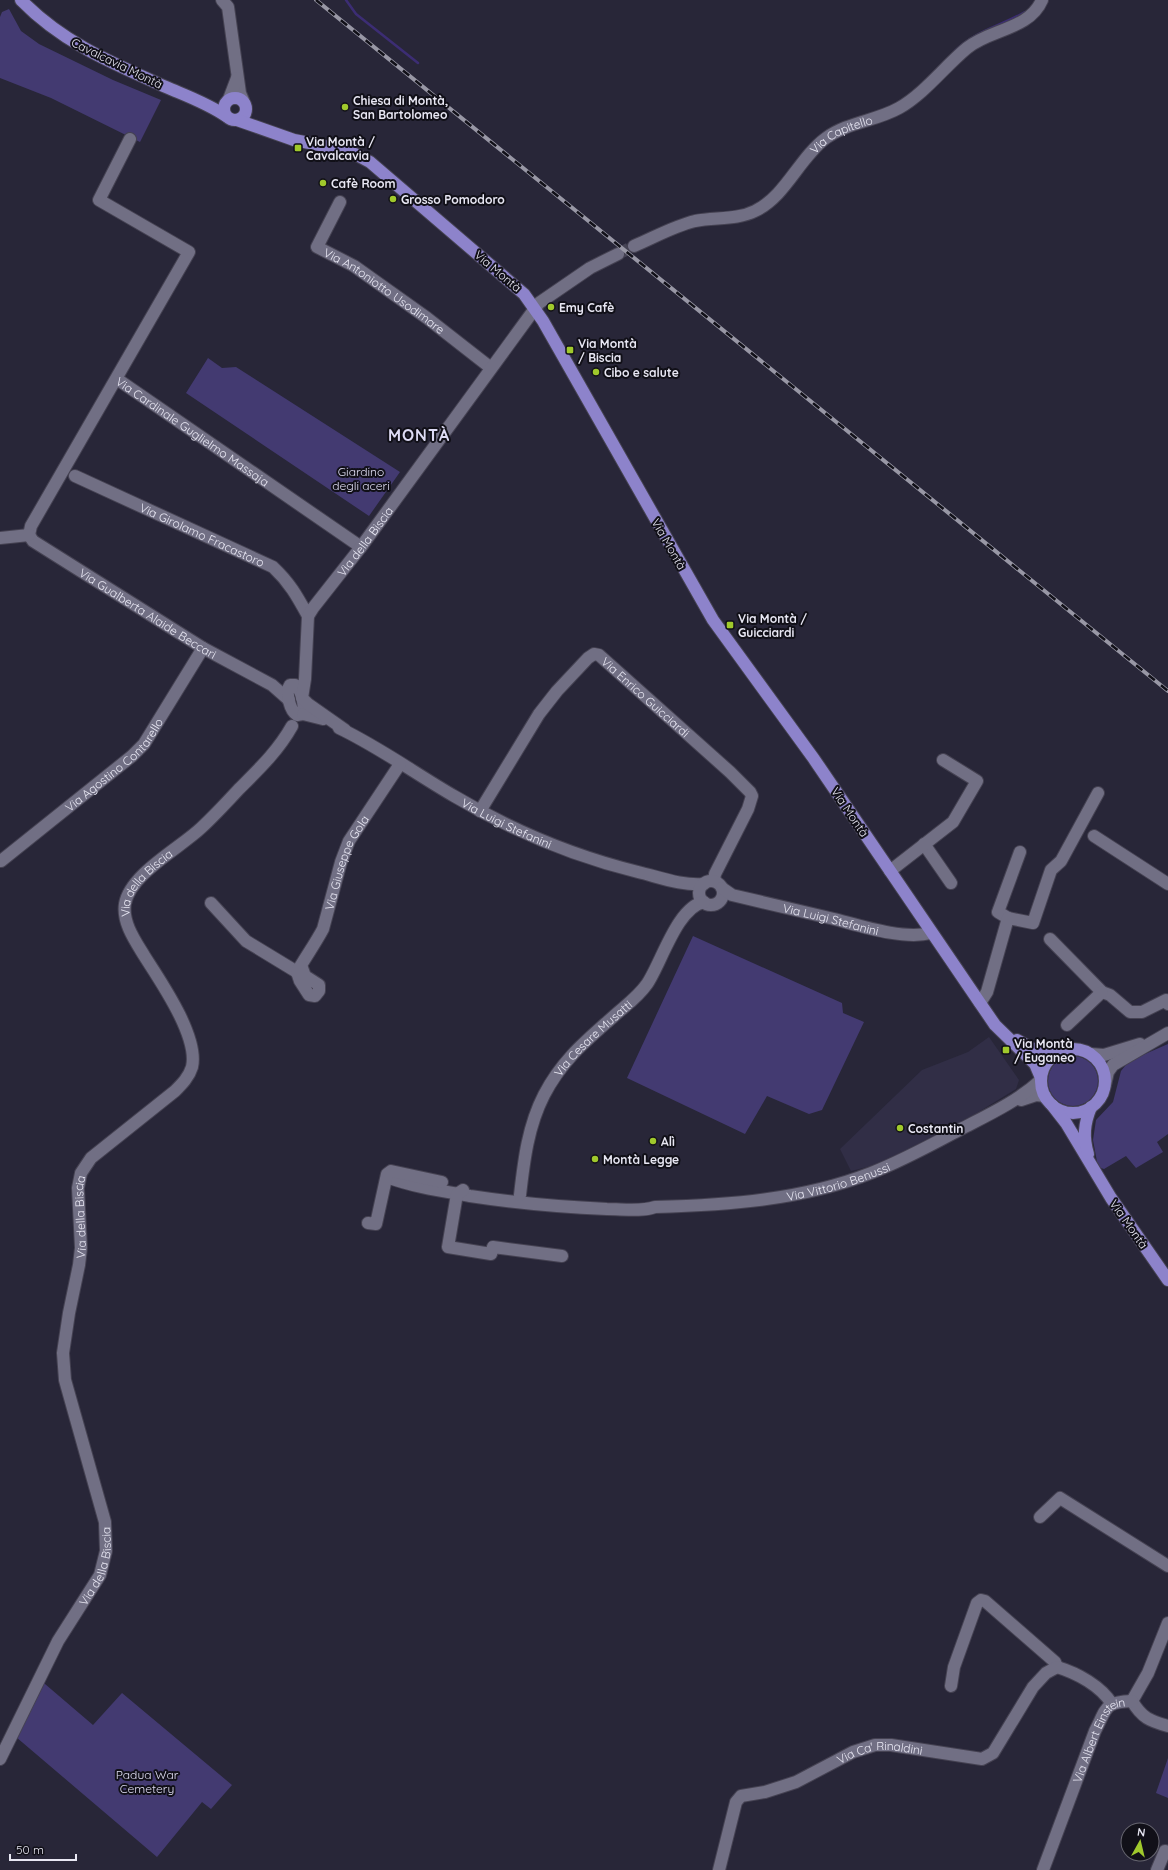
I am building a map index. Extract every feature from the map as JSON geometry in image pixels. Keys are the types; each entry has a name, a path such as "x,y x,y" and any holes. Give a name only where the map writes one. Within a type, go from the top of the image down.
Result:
{"main road":[{"name":"Cavalcavia Montà","path":"21,0 36,16 58,34 83,48 201,101 232,118"},
{"path":"236,97 245,104 243,118 232,118 224,109 228,100 236,97"},
{"name":"Cavalcavia Montà","path":"201,101 228,100"},
{"name":"Via Montà","path":"245,104 254,116 280,135"},
{"name":"Via Montà","path":"232,118 294,140 326,146 355,154 370,162 524,294 535,308 713,620 814,759 980,1003 999,1028 1034,1064 1041,1079 1048,1101 1069,1129 1091,1167 1168,1280"},
{"name":"Via Montà","path":"999,1028 1024,1045 1035,1050 1059,1052 1070,1049 1080,1050 1091,1054"},
{"path":"1041,1079 1046,1062 1059,1052"},
{"path":"1091,1054 1100,1064 1103,1071 1105,1085"},
{"name":"Via Montà","path":"1091,1167 1084,1132 1085,1122 1091,1107 1100,1098 1105,1085"},
{"path":"1048,1101 1067,1112 1083,1111 1091,1107"}],"street":[{"name":"Via Capitello","path":"634,246 695,221 742,216 753,213 762,208 776,195 825,138 849,125 897,109 909,102 967,48 979,40 1025,20 1034,12 1042,0"},
{"path":"223,1 230,15 238,75 245,104"},
{"path":"228,100 238,75"},
{"path":"117,379 189,252 99,200 130,139"},
{"name":"Via Antoniotto Usodimare","path":"340,202 317,247 354,266 427,318 491,368"},
{"path":"535,308 539,303 565,283 618,254"},
{"name":"Via della Biscia","path":"0,1759 58,1641 100,1575 106,1551 105,1522 65,1380 63,1353 68,1313 79,1265 81,1248 78,1192 81,1173 91,1158 175,1091 186,1079 192,1066 193,1052 188,1034 162,983 130,932 125,911 127,897 134,884 201,828 275,752 299,714 305,708 302,698 308,616 361,547 535,308"},
{"name":"Via Cardinale Guglielmo Massaja","path":"29,535 31,526 117,379 361,547"},
{"name":"Via Girolamo Fracastoro","path":"75,476 273,567 285,578 294,590 308,616"},
{"path":"0,538 29,535"},
{"name":"Via Gualberta Alaide Beccari","path":"29,535 33,542 203,648 272,685 289,700"},
{"name":"Via Agostino Contarello","path":"2,861 129,759 144,744 203,648"},
{"name":"Via Enrico Guicciardi","path":"480,811 539,714 557,691 584,662 594,654 599,655 730,772 750,792 752,796 748,809 715,874 714,892"},
{"path":"302,698 298,687 291,685 299,677 305,666"},
{"name":"Via Gualberta Alaide Beccari","path":"272,685 291,685"},
{"name":"Via della Biscia","path":"291,685 287,692 289,700 299,714"},
{"name":"Via Luigi Stefanini","path":"302,698 308,704 345,730 480,811 527,834 583,857 714,892 883,931 913,934 931,933"},
{"name":"Via Luigi Stefanini","path":"299,714 319,718 345,730"},
{"path":"890,871 954,822 977,781 943,760"},
{"name":"Via Giuseppe Gola","path":"211,903 246,941 299,969 323,929 341,862 349,841 400,764"},
{"path":"1020,852 998,912 1008,918 1033,923 1051,870 1061,861 1098,793"},
{"path":"1094,836 1168,884"},
{"path":"924,844 951,883"},
{"name":"Via Cesare Musatti","path":"520,1195 531,1128 537,1109 552,1081 570,1055 644,989 662,954 688,910 714,892"},
{"path":"980,1003 987,992 1008,918"},
{"path":"1050,939 1102,992 1110,996 1130,1012 1142,1012 1167,1001"},
{"path":"1067,1025 1102,992"},
{"path":"1105,1085 1108,1072 1113,1065 1168,1033"},
{"path":"1091,1054 1104,1055 1156,1039"},
{"name":"Via Vittorio Benussi","path":"655,1207 647,1203 520,1195 471,1188 391,1171 387,1176 416,1186 457,1194 551,1206 647,1210 655,1207 766,1200 786,1197 829,1186 869,1174 894,1164 1006,1104 1041,1079"},
{"name":"Via Vittorio Benussi","path":"1006,1104 1036,1095 1048,1101"},
{"path":"368,1223 376,1224 387,1176"},
{"name":"Via Vittorio Benussi","path":"439,1182 446,1188 453,1188 457,1194"},
{"path":"471,1188 462,1190 457,1194 448,1247 491,1254 492,1247 562,1256"},
{"name":"Via Vittorio Benussi","path":"499,1200 520,1195 528,1199 543,1200 551,1206"},
{"path":"1040,1517 1060,1498 1168,1566"},
{"path":"951,1686 954,1667 977,1603 981,1600 1055,1662 1057,1667 1069,1670 1085,1679 1106,1696 1112,1704"},
{"name":"Via Albert Einstein","path":"1042,1870 1095,1731 1106,1709 1112,1704 1132,1701 1148,1673 1168,1623"},
{"name":"Via Ca' Rinaldini","path":"719,1870 736,1802 741,1796 765,1792 796,1782 853,1752 875,1745 890,1745 982,1759 994,1752 1033,1687 1046,1673 1057,1667"},
{"path":"1132,1701 1144,1717 1155,1723 1168,1726"},
{"path":"1157,1870 1165,1851 1168,1852"}],"shaded area":[{"path":"989,1037 1019,1080 1016,1089 972,1116 891,1158 875,1165 851,1171 840,1149 922,1070 968,1052"}],"green space":[{"path":"9,9 21,31 39,44 113,80 161,100 140,142 51,98 0,78 0,17 2,12"},
{"name":"Giardino degli aceri","path":"208,358 222,368 236,367 400,472 369,516 186,393"},
{"path":"693,936 842,1003 843,1013 864,1022 822,1110 809,1114 767,1096 745,1134 627,1078"},
{"path":"1168,1044 1168,1134 1157,1142 1163,1152 1136,1168 1126,1156 1104,1169 1098,1167 1093,1140 1096,1120 1113,1102 1121,1071 1129,1061"},
{"path":"1073,1056 1083,1058 1091,1063 1096,1071 1098,1081 1096,1091 1091,1099 1083,1104 1073,1106 1063,1104 1055,1099 1050,1091 1048,1081 1050,1071 1055,1063 1063,1058"},
{"name":"Padua War Cemetery","path":"44,1679 45,1684 93,1725 122,1693 232,1785 211,1809 202,1802 157,1857 16,1737"},
{"path":"1168,1758 1168,1798 1156,1793"}],"waterway":[{"path":"346,0 356,14 418,63"},
{"path":"955,51 971,38 1025,12"}],"tunnel":[{"path":"618,254 634,246"}],"railway":[{"path":"316,0 1168,691"}],"place":[{"name":"Chiesa di Montà, San Bartolomeo","path":"345,107"},
{"name":"Via Montà / Cavalcavia","path":"298,148"},
{"name":"Cafè Room","path":"323,183"},
{"name":"Grosso Pomodoro","path":"393,199"},
{"name":"Emy Cafè","path":"551,307"},
{"name":"Via Montà / Biscia","path":"570,350"},
{"name":"Cibo e salute","path":"596,372"},
{"name":"Via Montà / Guicciardi","path":"730,625"},
{"name":"Via Montà / Euganeo","path":"1006,1050"},
{"name":"Costantin","path":"900,1128"},
{"name":"Alì","path":"653,1141"},
{"name":"Montà Legge","path":"595,1159"}],"district":[{"name":"MONTÀ","path":"419,435"}]}
